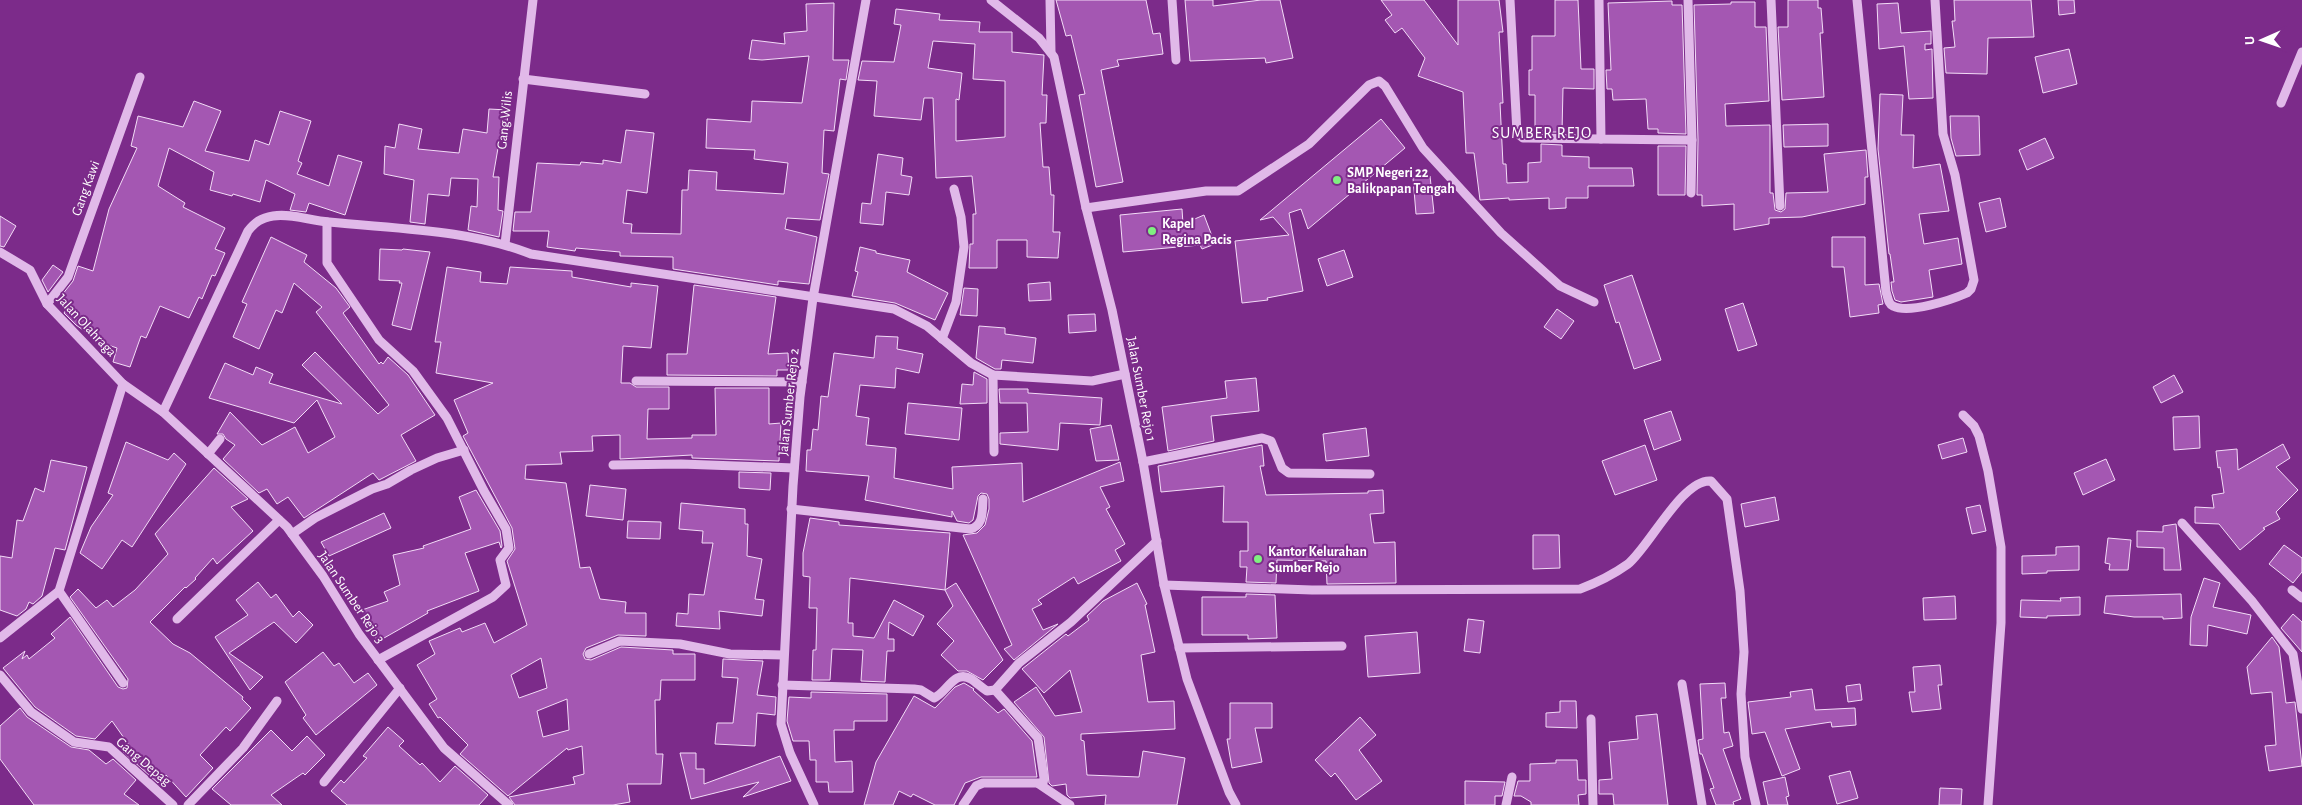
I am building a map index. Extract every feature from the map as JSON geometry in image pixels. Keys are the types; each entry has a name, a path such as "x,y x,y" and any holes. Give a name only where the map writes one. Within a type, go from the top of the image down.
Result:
{"street":[{"name":"Gang Wilis","path":"505,244 533,0"},
{"name":"Jalan Sumber Rejo 2","path":"814,805 790,753 781,724 791,509 802,382 814,298 866,0"},
{"name":"Jalan Sumber Rejo 1","path":"991,0 1039,38 1051,51 1056,63 1086,208 1112,310 1143,462 1164,585 1179,648 1187,679 1229,792 1236,805"},
{"path":"1050,0 1051,51"},
{"path":"1172,0 1176,60"},
{"path":"1510,0 1517,133 1522,138 1692,140"},
{"path":"1599,0 1601,139"},
{"path":"1688,0 1692,140 1691,192"},
{"path":"1771,0 1780,206"},
{"path":"1857,0 1886,292 1889,303 1893,306 1912,308 1967,293 1971,289 1974,280 1955,175 1943,134 1935,0"},
{"path":"2281,103 2302,52"},
{"name":"Gang Kawi","path":"47,304 68,277 140,77"},
{"path":"523,79 645,94"},
{"path":"1086,208 1206,191 1238,191 1309,144 1369,84 1379,81 1385,86 1422,148 1501,233 1560,286 1594,302"},
{"path":"942,338 956,302 964,247 961,216 954,189"},
{"path":"163,412 248,231 257,220 274,216 434,231 505,244 531,254 814,298 894,308 926,326 971,363 993,375 1092,381 1125,374"},
{"path":"327,222 327,263 379,340 413,371 447,418 484,491 506,529 509,548 500,560 506,585 493,597 378,660"},
{"name":"Jalan Olahraga","path":"0,252 30,270 47,304 123,384 163,412"},
{"path":"993,375 994,452"},
{"path":"636,381 802,382"},
{"path":"0,638 59,591 123,384"},
{"name":"Jalan Sumber Rejo 3","path":"163,412 292,534 323,576 359,634 444,748 509,805"},
{"path":"1963,415 1974,426 1979,436 1988,471 2000,547 2002,623 1988,805"},
{"path":"1143,462 1262,438 1271,441 1282,468 1289,473 1370,474"},
{"path":"208,454 220,439"},
{"path":"292,534 315,518 372,489 387,484 437,458 464,450"},
{"path":"613,465 681,464 794,468"},
{"path":"1164,585 1312,590 1580,589 1595,583 1629,563 1687,491 1700,483 1711,481 1727,499 1739,582 1744,652 1741,694 1745,757 1756,805"},
{"path":"791,509 970,529 978,526 980,522 983,499"},
{"path":"177,619 279,520"},
{"path":"2182,523 2214,561 2252,601 2293,654 2302,709"},
{"path":"782,685 914,689 920,690 934,698 954,679 969,677 987,691 995,690 1019,663 1070,622 1157,541"},
{"path":"2292,590 2302,598"},
{"path":"59,591 123,683"},
{"path":"589,654 620,641 680,644 730,654 783,655"},
{"path":"1179,648 1342,646"},
{"name":"Gang Depag","path":"0,676 31,712 74,742 109,747 173,805"},
{"path":"1682,684 1702,805"},
{"path":"324,782 400,688"},
{"path":"963,805 976,786 983,783 1043,783 1044,778 1038,738 995,690"},
{"path":"188,805 243,748 278,701"},
{"path":"1591,719 1593,805"},
{"path":"1506,805 1512,777"},
{"path":"1038,784 1070,805"}],"building":[{"path":"1056,0 1146,0 1153,34 1160,33 1163,54 1117,60 1119,66 1101,70 1123,182 1096,187 1079,95 1085,94 1071,35 1066,36"},
{"path":"1185,0 1213,0 1213,6 1261,0 1280,0 1293,58 1266,63 1265,58 1190,61"},
{"path":"1381,0 1424,0 1458,45 1458,0 1499,0 1503,32 1499,32 1503,103 1500,103 1503,164 1506,164 1507,183 1528,182 1528,163 1541,162 1541,144 1562,145 1562,156 1589,157 1589,168 1632,168 1634,186 1588,186 1588,198 1566,198 1566,208 1549,209 1549,198 1480,200 1474,153 1466,153 1463,92 1418,76 1425,58 1402,28 1395,33 1385,20 1392,15"},
{"path":"1555,0 1578,0 1581,69 1594,69 1594,89 1563,88 1562,132 1541,132 1541,129 1535,129 1535,95 1529,95 1529,70 1532,70 1532,36 1555,36"},
{"path":"1788,0 1818,0 1818,8 1821,8 1823,33 1820,33 1824,97 1782,100 1778,27 1788,27"},
{"path":"1954,0 2031,0 2034,37 1988,38 1987,74 1946,73 1944,48 1955,47 1952,21 1955,21"},
{"path":"2058,0 2074,0 2075,13 2059,15"},
{"path":"1672,1 1672,5 1682,5 1686,134 1658,133 1658,129 1648,129 1646,99 1613,100 1612,89 1607,89 1606,70 1611,70 1608,3"},
{"path":"1731,2 1755,2 1755,27 1766,27 1769,101 1725,104 1726,126 1770,125 1770,193 1773,193 1775,210 1781,212 1785,209 1786,193 1828,192 1824,154 1866,150 1868,177 1865,177 1865,204 1802,217 1769,218 1769,224 1734,230 1734,204 1702,206 1702,195 1697,195 1698,140 1694,5 1731,4"},
{"path":"834,3 833,60 849,60 846,80 840,79 834,131 824,130 822,173 829,174 820,220 787,218 785,229 817,237 809,284 778,281 778,285 673,269 673,257 620,256 620,252 576,248 575,251 547,247 549,231 513,231 515,212 531,212 537,163 580,165 581,162 603,164 603,160 621,163 626,130 654,133 647,193 627,190 623,223 632,224 631,233 681,234 682,190 688,190 689,170 717,172 716,190 784,194 788,163 754,159 755,150 706,148 707,119 751,122 752,101 802,103 809,56 762,60 749,59 752,40 785,44 784,33 807,31 806,4"},
{"path":"1898,3 1901,33 1931,31 1931,44 1925,44 1925,50 1932,49 1933,98 1909,99 1904,46 1879,49 1877,4"},
{"path":"896,9 940,14 939,20 980,22 979,32 1012,32 1012,52 1044,55 1042,95 1047,95 1046,123 1040,123 1043,167 1049,167 1051,195 1054,195 1053,232 1060,232 1058,258 1027,257 1027,240 997,240 997,268 969,268 970,244 973,244 973,214 976,214 972,176 936,178 933,98 924,98 921,120 874,116 877,81 858,80 862,61 894,62 901,25 894,24","holes":["933,41 975,44 973,79 1005,81 1005,137 956,141 956,99 959,100 962,73 928,68"]},
{"path":"2069,49 2077,84 2043,93 2035,57"},
{"path":"1880,94 1903,95 1901,135 1914,135 1913,168 1940,164 1949,211 1919,214 1924,244 1958,238 1962,264 1929,270 1933,297 1901,302 1895,300 1892,291 1891,282 1894,282 1889,254 1878,149"},
{"path":"194,101 221,111 205,151 249,161 255,140 269,145 280,111 311,121 298,161 302,163 297,174 329,186 338,155 362,162 345,215 309,203 306,212 290,210 295,194 266,180 260,202 210,190 214,172 169,148 158,186 185,203 183,207 225,228 215,249 225,253 215,276 212,275 202,299 199,297 189,318 160,306 146,338 141,336 130,367 113,362 117,348 96,341 96,339 76,325 64,313 68,307 58,300 73,281 78,266 93,271 109,209 137,148 131,146 138,116 183,127"},
{"path":"489,109 508,110 507,126 502,125 493,177 499,177 498,210 503,211 499,237 468,230 471,206 477,207 478,179 451,178 449,196 428,194 425,224 410,222 414,180 384,174 385,146 395,148 399,124 422,129 418,149 459,153 463,129 487,133"},
{"path":"1950,116 1979,116 1980,155 1956,156 1951,138"},
{"path":"1381,119 1405,148 1308,229 1301,209 1289,213 1303,291 1267,298 1268,300 1242,303 1235,241 1289,235 1273,217 1260,220"},
{"path":"1828,124 1828,146 1784,147 1783,125"},
{"path":"2045,138 2054,158 2027,170 2019,150"},
{"path":"1658,146 1686,146 1685,195 1658,195"},
{"path":"878,154 903,158 901,175 912,177 909,195 886,192 883,225 860,223 862,203 871,204"},
{"path":"1430,176 1434,213 1416,214 1413,178"},
{"path":"2000,198 2006,227 1986,232 1979,203"},
{"name":"Kapel Regina Pacis","path":"1182,209 1183,224 1204,215 1215,244 1202,249 1200,245 1123,252 1120,215"},
{"path":"0,216 16,226 4,247 0,246"},
{"path":"271,237 307,255 304,262 336,288 350,307 343,313 379,364 381,362 383,364 388,357 408,375 435,415 401,435 416,461 379,480 373,473 304,518 288,497 277,504 267,489 259,493 223,459 235,445 226,439 223,434 217,434 230,412 262,445 295,427 308,453 335,437 317,400 294,423 209,398 225,363 253,375 256,367 273,374 269,383 342,404 302,365 315,352 378,414 389,405 316,312 322,307 294,283 282,313 276,310 259,349 233,337 247,304 242,302"},
{"path":"1832,237 1865,237 1865,285 1879,284 1883,304 1878,305 1879,313 1850,317 1844,267 1832,267"},
{"path":"860,247 876,251 876,253 910,260 907,272 948,293 935,320 895,303 852,296 858,272 855,271"},
{"path":"380,249 430,252 411,330 392,325 402,283 399,283 400,281 379,280"},
{"path":"1344,250 1353,277 1327,286 1318,259"},
{"path":"53,265 63,272 48,292 42,280"},
{"path":"447,267 481,272 480,282 507,284 510,267 572,271 572,277 631,287 631,283 658,286 651,348 623,346 621,383 630,383 636,387 669,387 669,409 648,409 647,439 692,438 692,435 716,435 715,388 769,388 769,424 781,423 779,461 692,458 692,455 620,459 620,435 592,436 593,451 560,452 562,464 526,465 525,479 566,483 580,568 590,567 600,599 626,602 625,613 646,613 646,636 618,635 586,648 583,654 585,659 591,660 621,647 673,650 673,654 695,654 695,680 661,680 660,700 655,700 656,754 663,754 661,784 627,784 630,802 613,805 515,805 509,797 575,784 573,777 584,774 582,746 568,750 567,748 508,796 460,754 468,745 440,717 438,718 429,704 437,699 417,665 435,654 429,641 460,628 462,632 485,623 494,643 527,625 507,561 515,549 512,528 463,436 468,433 454,400 493,383 436,373 441,342 435,342","holes":["541,658 547,688 519,698 511,675","567,699 569,730 543,737 537,711"]},
{"path":"1632,275 1661,360 1634,369 1619,322 1616,323 1604,285"},
{"path":"1050,282 1051,300 1029,301 1028,284"},
{"path":"694,285 776,297 768,354 788,353 789,370 777,370 777,376 667,375 667,354 687,354"},
{"path":"964,288 978,289 977,316 960,315"},
{"path":"1743,303 1757,345 1738,351 1725,309"},
{"path":"1557,309 1574,321 1561,339 1544,327"},
{"path":"1095,314 1096,331 1069,333 1068,315"},
{"path":"979,326 1005,328 1005,334 1036,338 1033,363 1002,360 1001,369 995,369 976,358"},
{"path":"876,336 898,337 897,349 923,354 919,373 896,368 895,388 860,385 856,416 869,418 866,445 896,448 894,478 953,489 952,467 1022,463 1023,502 1120,462 1124,481 1100,487 1110,507 1106,509 1125,544 1115,550 1121,561 1078,584 1074,577 1038,600 1042,604 1032,609 1043,630 1058,624 1014,660 1004,649 1012,645 963,535 977,533 985,525 989,509 987,494 981,493 978,496 973,520 969,523 957,521 952,511 952,517 865,500 869,476 806,471 807,450 811,450 813,429 818,430 821,396 828,397 834,353 874,358"},
{"path":"974,372 987,379 987,403 960,404 962,384 973,385"},
{"path":"2174,375 2183,392 2161,403 2153,387"},
{"path":"1256,378 1259,411 1211,416 1214,441 1168,451 1162,407 1227,398 1225,381"},
{"path":"999,389 1028,389 1028,393 1102,398 1100,425 1060,423 1058,450 1000,444 1000,433 1028,432 1027,403 1000,403"},
{"path":"908,403 962,408 959,440 905,434"},
{"path":"1671,411 1681,440 1654,450 1644,420"},
{"path":"2199,416 2200,448 2174,450 2173,417"},
{"path":"1111,425 1119,460 1096,461 1090,429"},
{"path":"1366,428 1369,456 1326,461 1323,434"},
{"path":"1963,438 1967,452 1942,459 1938,445"},
{"path":"126,442 168,460 174,453 186,464 132,547 122,540 102,569 80,553 91,527 113,495 108,493"},
{"path":"2283,444 2290,458 2276,467 2298,490 2276,512 2280,519 2263,528 2265,529 2240,550 2219,524 2195,523 2195,507 2214,508 2212,495 2224,493 2216,451 2237,449 2238,470"},
{"path":"1262,445 1264,466 1260,466 1266,495 1368,493 1368,491 1383,490 1384,513 1370,514 1374,543 1395,542 1396,583 1327,584 1326,561 1277,560 1276,583 1246,582 1247,567 1240,567 1240,551 1248,551 1248,522 1223,522 1224,486 1161,492 1158,466"},
{"path":"1645,445 1657,480 1615,495 1602,461"},
{"path":"2106,459 2115,480 2083,495 2074,473"},
{"path":"51,460 87,467 65,550 55,548 42,596 33,604 29,602 26,609 17,616 0,610 0,556 12,558 17,520 23,521 35,488 44,492"},
{"path":"214,468 248,499 231,507 253,531 217,564 213,558 196,579 185,587 150,622 173,644 190,653 243,697 242,699 251,708 230,731 226,727 200,755 213,768 186,797 166,775 158,783 122,751 129,745 112,721 95,739 76,736 35,707 3,668 25,651 22,659 27,655 29,659 55,638 51,634 70,617 118,687 127,688 128,679 70,597 78,589 96,608 107,600 113,607 135,590 168,554 155,534"},
{"path":"739,472 771,473 770,490 739,488"},
{"path":"590,485 626,489 623,520 586,516"},
{"path":"476,490 500,531 502,546 501,548 499,542 465,553 479,591 427,611 428,613 377,642 362,610 388,601 384,592 400,585 393,555 424,548 423,546 471,529 459,497"},
{"path":"1775,497 1779,520 1745,527 1741,504"},
{"path":"681,503 745,509 745,524 748,524 747,556 762,559 755,599 764,600 762,616 719,611 720,629 676,626 677,613 688,614 689,594 704,595 713,543 702,543 703,531 679,529"},
{"path":"1980,505 1986,531 1972,534 1966,508"},
{"path":"384,513 391,528 329,556 321,542"},
{"path":"810,518 839,522 839,525 950,533 945,590 850,578 848,623 853,623 853,636 874,638 894,600 924,616 913,636 889,622 888,639 894,639 894,651 887,651 885,682 861,681 863,650 832,649 830,680 812,680 813,650 816,650 817,608 809,608 810,577 803,576 803,553"},
{"path":"628,521 661,522 660,539 627,538"},
{"path":"2176,524 2181,570 2164,570 2164,548 2137,547 2137,531 2163,532 2163,526"},
{"path":"1533,535 1559,535 1560,568 1533,569"},
{"path":"2108,538 2131,540 2128,570 2109,570 2110,564 2105,563"},
{"path":"2284,545 2302,558 2302,572 2293,583 2269,564"},
{"path":"2079,546 2079,570 2022,574 2022,556 2056,555 2056,547"},
{"path":"2204,578 2220,583 2213,607 2251,615 2247,634 2208,625 2207,646 2190,645 2191,617"},
{"path":"258,582 271,598 276,594 293,617 299,611 313,625 296,643 274,622 229,653 263,677 250,690 215,637 248,615 236,600"},
{"path":"956,583 1003,660 983,680 967,671 958,671 941,655 954,641 937,624 953,606 945,590"},
{"path":"1137,583 1147,604 1145,605 1155,652 1141,655 1148,702 1174,701 1175,729 1081,734 1081,740 1084,741 1087,775 1139,777 1143,751 1185,758 1177,805 1105,805 1106,795 1070,798 1067,795 1066,784 1052,786 1049,783 1044,737 1014,702 1036,687 1055,716 1082,712 1070,670 1044,693 1022,669 1066,634 1068,636 1089,620 1087,616 1103,601"},
{"path":"1246,594 1275,595 1277,638 1248,639 1248,635 1202,635 1202,597 1246,597"},
{"path":"2181,594 2182,618 2163,619 2163,617 2134,617 2104,613 2106,596"},
{"path":"1955,596 1956,619 1924,620 1923,598"},
{"path":"2080,597 2080,615 2047,616 2047,618 2020,617 2021,600 2061,601 2060,598"},
{"path":"2293,614 2302,622 2302,652 2281,628"},
{"path":"1468,619 1484,621 1480,653 1464,651"},
{"path":"1417,632 1420,673 1368,677 1365,636"},
{"path":"2272,637 2279,647 2286,703 2295,702 2302,766 2269,771 2265,746 2276,745 2272,692 2251,694 2247,667"},
{"path":"323,652 334,666 339,663 354,683 368,673 377,685 316,735 303,718 306,715 285,682"},
{"path":"723,659 763,661 757,695 776,697 775,715 757,713 755,746 715,744 717,723 733,723 738,678 722,677"},
{"path":"1940,665 1942,685 1938,685 1941,709 1912,712 1909,692 1915,692 1913,667"},
{"path":"964,683 974,689 998,713 1004,709 1032,741 1037,777 981,777 965,783 954,805 935,805 913,794 911,797 899,791 893,805 864,805 876,762 914,696 935,708 955,687"},
{"path":"1725,683 1726,698 1721,698 1724,733 1729,732 1733,746 1723,749 1741,799 1733,802 1734,805 1716,805 1710,789 1714,788 1702,754 1700,754 1698,740 1703,739 1700,684"},
{"path":"1860,684 1862,700 1848,702 1846,686"},
{"path":"1812,689 1815,710 1855,708 1856,725 1832,727 1831,722 1785,729 1800,769 1782,776 1765,732 1752,734 1748,702 1791,697 1790,692"},
{"path":"811,692 887,694 887,721 854,721 854,730 834,730 835,762 852,761 853,792 829,792 828,782 816,782 816,760 810,760 809,741 793,741 787,721 789,697 811,698"},
{"path":"1560,701 1576,701 1577,728 1546,727 1546,713 1560,712"},
{"path":"1230,703 1272,703 1272,728 1255,728 1262,762 1232,768 1227,739 1230,739"},
{"path":"20,708 27,717 71,747 89,750 106,764 113,759 136,780 124,794 139,805 34,805 0,759 0,726"},
{"path":"1657,714 1668,805 1614,805 1613,794 1599,794 1599,780 1612,779 1609,742 1638,739 1636,716"},
{"path":"1360,717 1376,735 1359,750 1382,781 1356,800 1335,773 1331,777 1315,760"},
{"path":"388,727 404,741 399,746 420,765 422,763 440,782 455,766 488,795 479,805 347,805 331,791 341,780 344,783 367,758 363,756"},
{"path":"271,730 292,751 307,736 325,755 305,775 303,773 271,795 282,805 231,805 212,789"},
{"path":"680,753 696,753 696,769 704,769 704,784 780,756 791,781 743,797 759,782 691,799"},
{"path":"1556,760 1577,760 1578,780 1586,780 1586,794 1578,795 1579,805 1531,805 1531,802 1521,796 1514,796 1518,781 1530,781 1530,764 1556,763"},
{"path":"1850,771 1858,798 1837,804 1829,776"},
{"path":"1785,777 1789,796 1786,797 1788,805 1768,805 1763,782"},
{"path":"1465,781 1505,782 1502,796 1495,796 1495,805 1465,805"},
{"path":"1940,788 1962,789 1961,805 1939,805"}],"place":[{"name":"SMP Negeri 22 Balikpapan Tengah","path":"1337,180"},
{"name":"Kapel Regina Pacis","path":"1152,231"},
{"name":"Kantor Kelurahan Sumber Rejo","path":"1258,559"}],"district":[{"name":"SUMBER REJO","path":"1542,132"}]}
